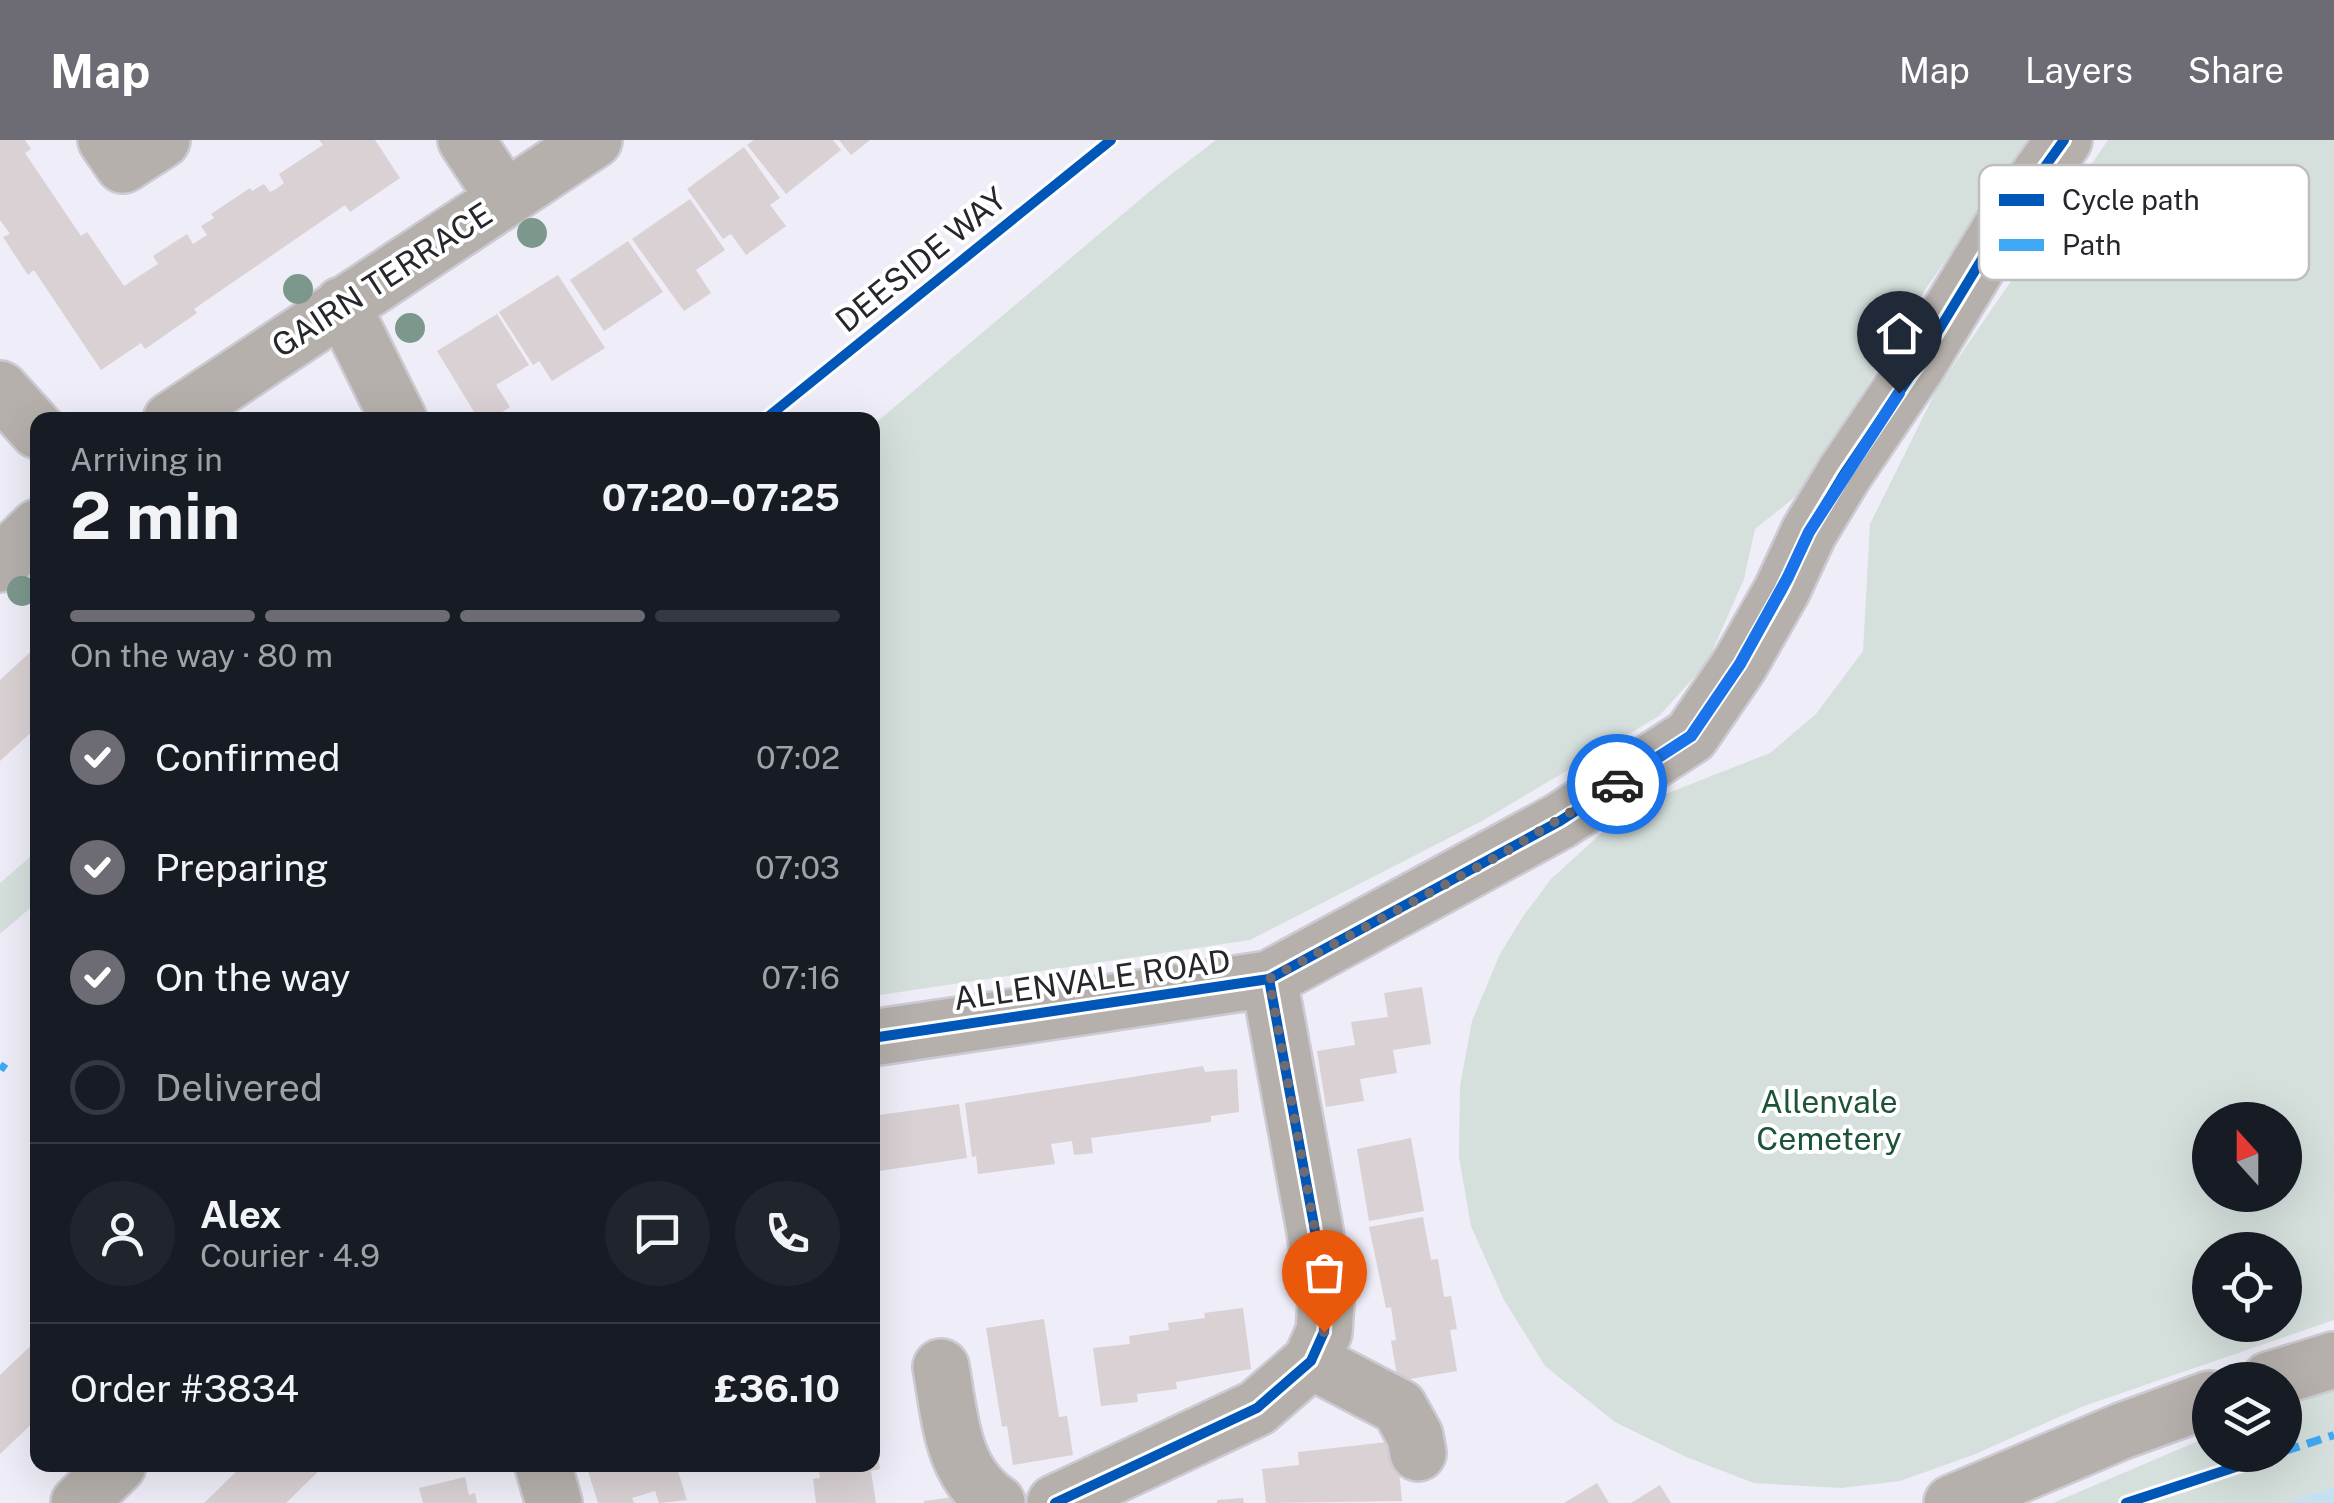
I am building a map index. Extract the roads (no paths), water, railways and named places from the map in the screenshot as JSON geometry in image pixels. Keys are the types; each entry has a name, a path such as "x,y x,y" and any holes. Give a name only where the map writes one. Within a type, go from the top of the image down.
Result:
{"street":[{"path":"106,140 123,165 162,140"},
{"path":"466,140 505,199"},
{"name":"GAIRN TERRACE","path":"183,412 594,140"},
{"name":"ALLENVALE ROAD","path":"2046,165 2064,140"},
{"name":"ALLENVALE ROAD","path":"880,1037 1269,979 1531,838 1691,736 1740,664 1844,474 1917,366 1979,264"},
{"path":"342,305 395,412"},
{"path":"0,389 30,422"},
{"path":"0,564 30,536"},
{"path":"1055,1503 1257,1408 1311,1361 1324,1332 1326,1302 1269,979"},
{"path":"2302,1370 2334,1360"},
{"path":"1311,1361 1399,1407 1415,1436 1418,1453"},
{"path":"941,1367 958,1459 983,1494 997,1503"},
{"path":"1952,1503 2192,1406"},
{"path":"79,1503 111,1472"},
{"path":"545,1472 554,1503"}],"water":[{"path":"2334,1487 2334,1503 2285,1503"}],"park label":[{"name":"Allenvale Cemetery","path":"1829,1120"}]}
